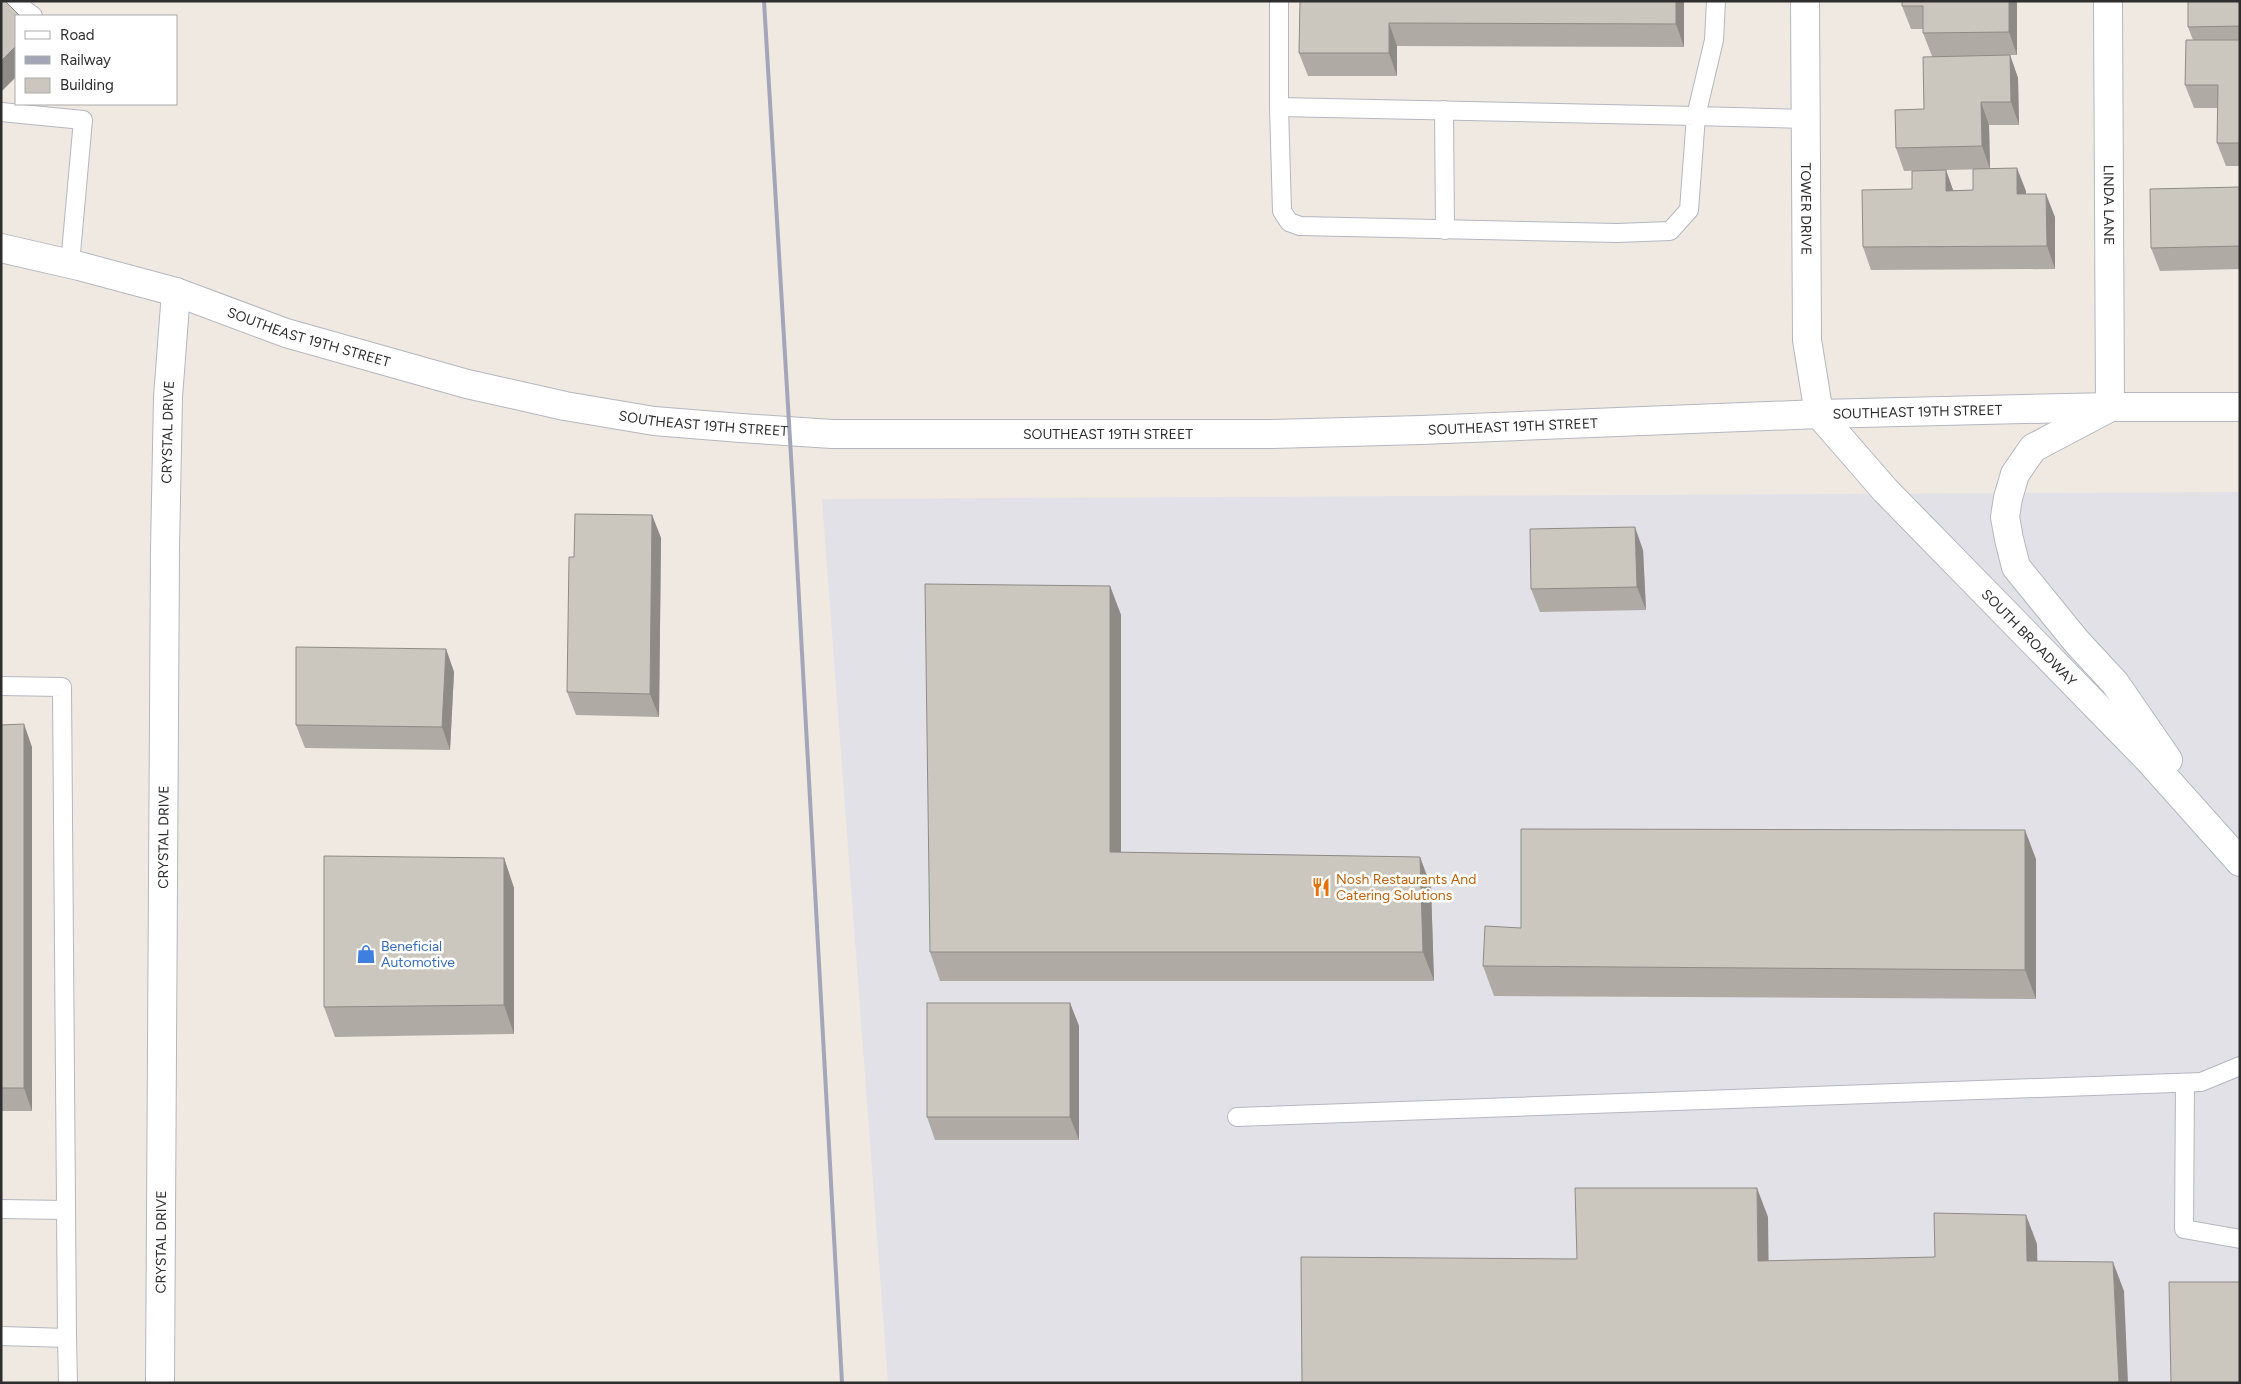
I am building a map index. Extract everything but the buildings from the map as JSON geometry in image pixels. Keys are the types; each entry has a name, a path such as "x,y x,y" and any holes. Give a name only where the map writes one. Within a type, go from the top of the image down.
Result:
{"street":[{"name":"TOWER DRIVE","path":"1805,1 1807,340 1819,414"},
{"name":"LINDA LANE","path":"2108,1 2110,407"},
{"name":"SOUTHEAST 19TH STREET","path":"1,248 176,292 286,333 467,384 565,406 654,421 741,428 832,434 1272,434 1819,414 2110,407 2240,407"},
{"name":"CRYSTAL DRIVE","path":"160,1383 165,530 168,397 176,292"},
{"path":"2110,407 2033,448 2015,474 2008,498 2006,517 2016,568 2077,642 2115,683 2232,848"},
{"name":"SOUTH BROADWAY","path":"1819,414 1885,490 2149,760 2232,848"}],"lane":[{"path":"1279,1 1279,107 1282,211 1289,222 1300,226 1617,233 1670,231 1689,210 1696,116 1714,40 1716,1"},
{"path":"1279,107 1806,119"},
{"path":"1444,110 1445,230"},
{"path":"1,112 83,112 70,264"},
{"path":"1,686 62,687 68,1383"},
{"path":"1237,1117 2185,1083 2201,1082 2240,1066"},
{"path":"2185,1083 2184,1229 2240,1240"},
{"path":"1,1209 66,1210"},
{"path":"1,1336 67,1338"}],"shaded area":[{"path":"2240,492 2240,1383 888,1383 822,499"}],"railway":[{"path":"764,1 842,1383"}],"place":[{"name":"Nosh Restaurants And Catering Solutions","path":"1321,887"},
{"name":"Beneficial Automotive","path":"366,954"}]}
